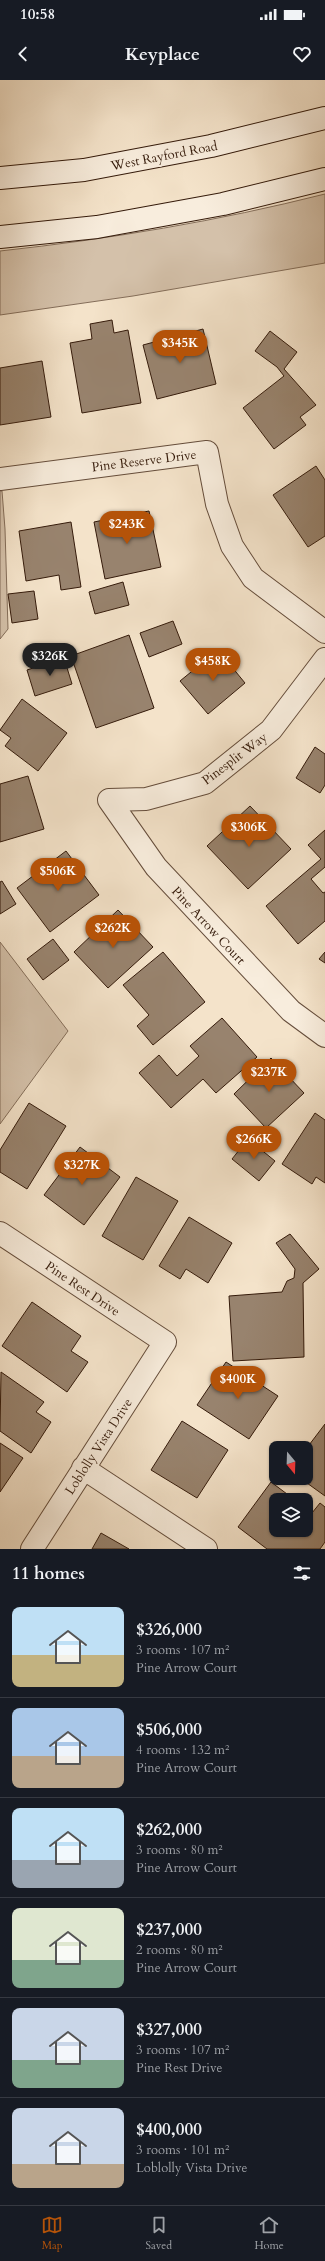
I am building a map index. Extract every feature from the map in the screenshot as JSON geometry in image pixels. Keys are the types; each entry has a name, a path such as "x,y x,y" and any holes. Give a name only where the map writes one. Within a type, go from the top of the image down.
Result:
{"street":[{"name":"West Rayford Road","path":"0,178 92,168 211,146 325,118"},
{"path":"0,237 97,227 223,204 325,179"},
{"name":"Pine Reserve Drive","path":"0,479 207,452 217,504 232,546 253,578 325,632"},
{"name":"Pinesplit Way","path":"109,800 146,799 205,783 271,730 325,659"},
{"name":"Pine Arrow Court","path":"109,800 161,873 291,1011 325,1036"},
{"name":"Pine Rest Drive","path":"0,1233 165,1342"},
{"name":"Loblolly Vista Drive","path":"32,1549 165,1342"},
{"path":"83,1468 206,1549"}],"shaded area":[{"path":"325,194 325,263 133,296 0,315 0,251 123,235 204,221"},
{"path":"0,491 2,491 5,529 8,629 0,639"},
{"path":"0,942 68,1031 0,1124"}],"building":[{"path":"112,320 114,333 128,330 141,403 82,413 70,343 92,339 90,324"},
{"path":"203,329 216,384 157,399 143,345"},
{"path":"270,331 297,352 284,369 316,405 300,417 306,425 274,449 243,408 284,376 277,367 255,351"},
{"path":"42,361 51,417 0,425 0,368"},
{"path":"316,466 325,480 325,536 308,547 273,495"},
{"path":"149,511 161,567 105,579 94,522"},
{"path":"71,522 81,587 61,590 59,575 26,581 19,531"},
{"path":"123,582 129,605 95,614 89,592"},
{"path":"34,591 38,619 12,623 8,594"},
{"path":"173,621 182,644 149,657 140,633"},
{"path":"129,635 154,708 96,728 71,656"},
{"path":"218,650 245,683 208,714 180,681"},
{"path":"64,658 72,684 35,696 27,670"},
{"path":"22,699 67,733 38,771 5,746 11,738 0,730"},
{"path":"315,747 325,754 325,785 320,793 296,778"},
{"path":"28,776 44,829 0,842 0,784"},
{"path":"250,806 291,849 248,889 207,846"},
{"path":"325,830 325,867 311,879 323,893 325,892 325,921 298,944 266,906 321,859 308,845"},
{"path":"66,851 99,895 50,932 17,888"},
{"path":"2,881 16,904 0,914 0,882"},
{"path":"118,910 153,947 108,988 74,952"},
{"path":"53,939 69,960 43,980 27,959"},
{"path":"163,952 205,1002 153,1045 137,1026 149,1015 123,985"},
{"path":"325,952 325,963 319,959"},
{"path":"222,1018 257,1057 216,1093 203,1079 171,1108 139,1073 159,1055 177,1076 199,1056 190,1046"},
{"path":"271,1058 304,1093 266,1128 234,1094"},
{"path":"29,1103 66,1126 27,1189 0,1172 0,1150"},
{"path":"315,1113 325,1120 325,1183 316,1177 312,1184 282,1164"},
{"path":"248,1139 275,1161 259,1181 232,1159"},
{"path":"80,1147 120,1177 84,1225 44,1195"},
{"path":"136,1177 178,1201 143,1260 102,1236"},
{"path":"189,1217 232,1243 208,1283 186,1269 180,1279 159,1266"},
{"path":"290,1234 319,1269 303,1283 304,1357 233,1361 229,1296 282,1292 287,1281 294,1278 295,1269 276,1243"},
{"path":"32,1302 81,1336 71,1351 88,1362 67,1392 2,1346"},
{"path":"226,1362 278,1396 249,1439 197,1405"},
{"path":"1,1372 44,1402 36,1412 51,1422 31,1453 0,1431"},
{"path":"182,1421 228,1450 197,1498 151,1470"},
{"path":"325,1424 325,1496 310,1485 313,1485 312,1441"},
{"path":"0,1443 23,1458 0,1492"},
{"path":"269,1485 275,1485 286,1493 269,1493 269,1537 313,1537 313,1512 320,1503 325,1507 325,1542 320,1549 267,1549 238,1527"},
{"path":"101,1533 129,1549 92,1549"}]}
